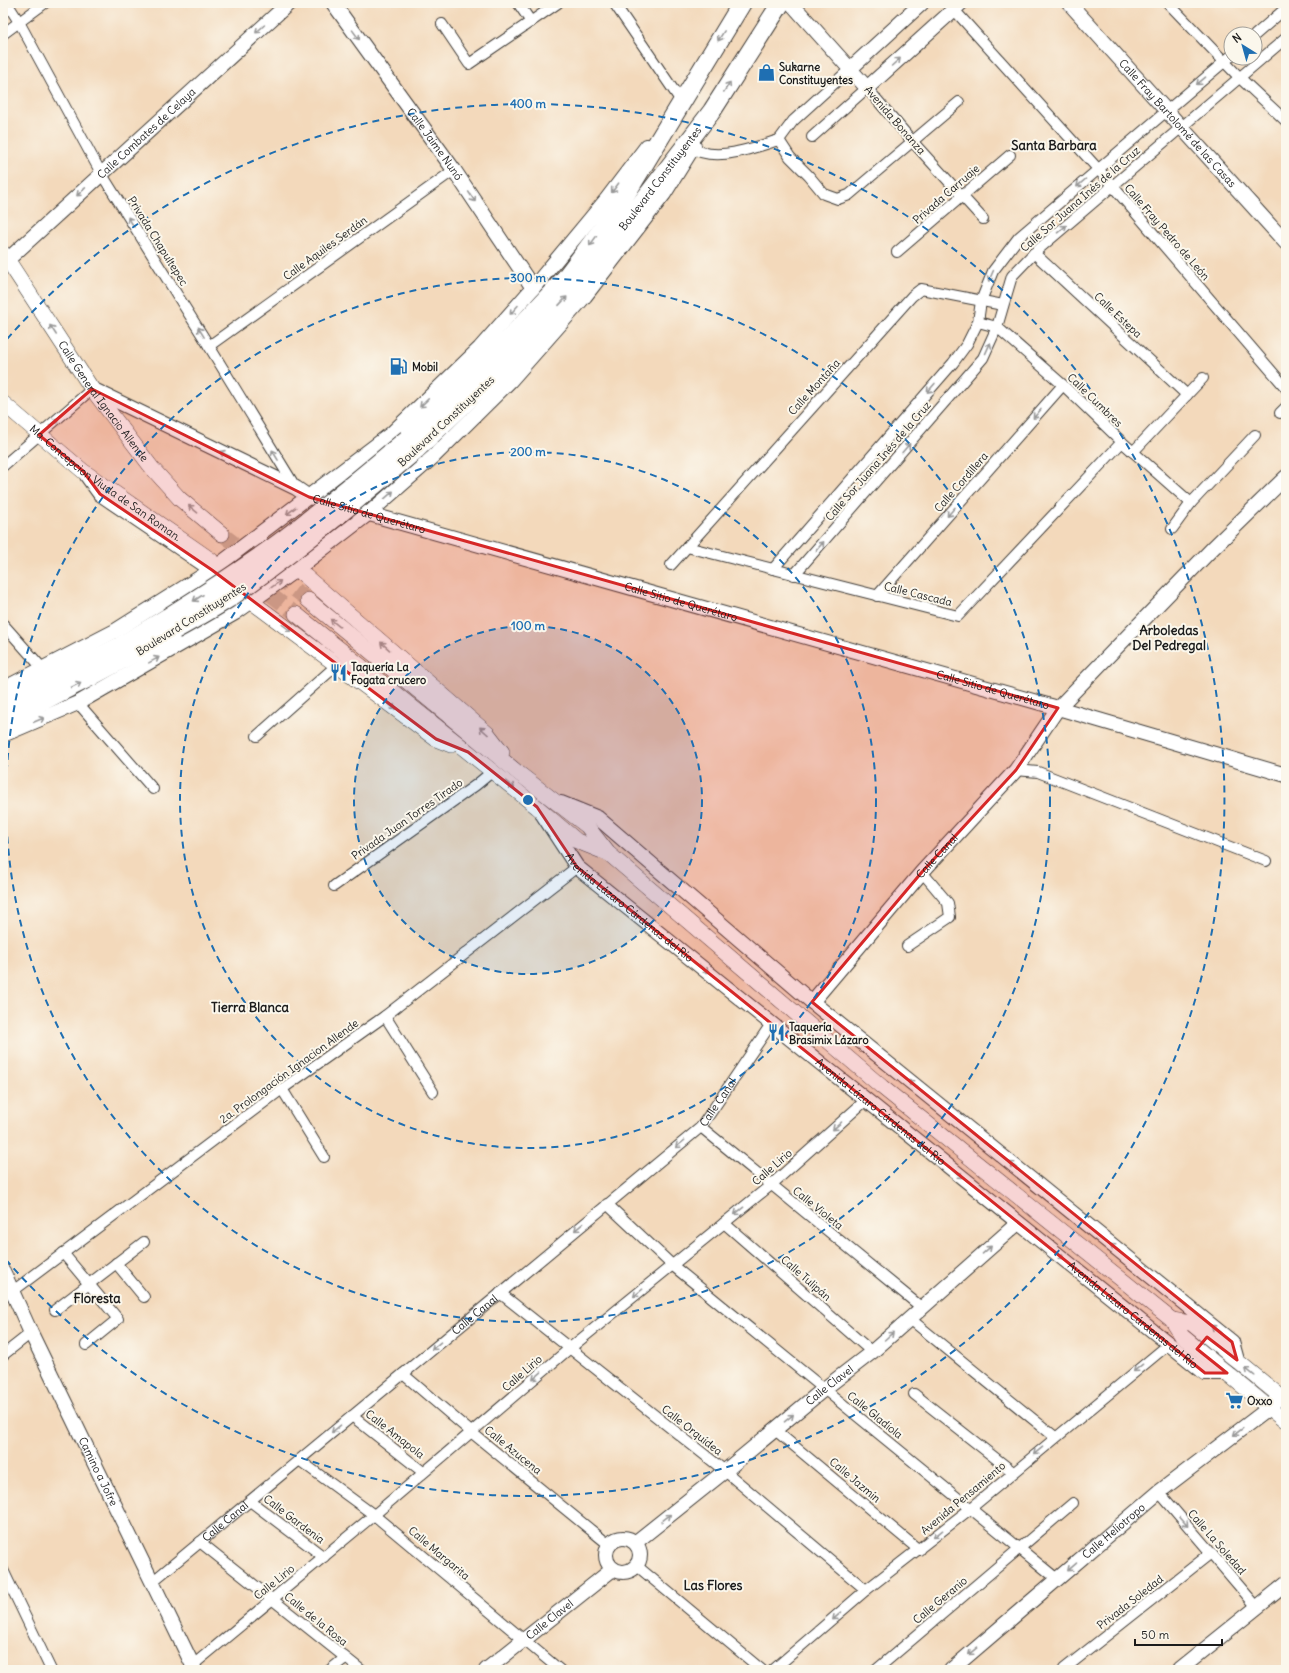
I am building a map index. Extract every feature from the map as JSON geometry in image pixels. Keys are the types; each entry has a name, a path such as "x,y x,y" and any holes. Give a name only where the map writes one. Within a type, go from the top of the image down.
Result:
{"highway":[{"name":"Boulevard Constituyentes","path":"3,720 58,695 125,660 226,600 293,552 346,510 416,450 494,365 576,265 617,209 681,101 742,3"},
{"name":"Boulevard Constituyentes","path":"3,704 120,646 218,585 283,540 334,501 494,365 576,288 689,147 781,3"}],"main road":[{"name":"Calle Combates de Celaya","path":"4,259 289,3"},
{"name":"Calle Jaime Nunó","path":"333,3 454,170 533,288"},
{"name":"Avenida Bonanza","path":"791,3 867,88"},
{"path":"850,69 922,3"},
{"name":"Calle Fray Bartolomé de las Casas","path":"1069,3 1286,243"},
{"path":"867,88 954,5"},
{"path":"3,689 115,631 211,565 254,538 310,497 392,433 480,348 533,288 606,200 681,101"},
{"path":"3,735 78,703 235,613 297,569 368,514 433,458 510,380 580,302 664,194 689,147"},
{"name":"Calle General Ignacio Allende","path":"4,259 92,389 152,468 180,499 222,534"},
{"name":"Calle Sitio de Querétaro","path":"92,389 296,488 310,497 1058,708 1286,775"},
{"name":"Ma. Concepcion Viuda de San Roman.","path":"3,403 38,435 83,471 211,565 252,602 436,739 468,752"},
{"name":"Calle Canal","path":"812,1002 922,872 1016,770 1058,708 1212,549 1286,477"},
{"path":"254,538 297,569 488,734 517,772"},
{"name":"Avenida Lázaro Cárdenas del Río","path":"308,600 517,772 587,826 608,853 882,1087 1172,1320 1182,1336 1286,1422"},
{"name":"Avenida Lázaro Cárdenas del Río","path":"296,614 493,771 577,841 608,853"},
{"name":"Avenida Lázaro Cárdenas del Río","path":"556,801 598,818 812,1002 1232,1342 1237,1360"},
{"name":"Avenida Lázaro Cárdenas del Río","path":"537,807 577,867 1205,1373 1227,1373"},
{"name":"Calle Clavel","path":"636,1542 824,1389 872,1352 1018,1222"},
{"name":"Camino a Jofre","path":"3,1272 31,1333 194,1667"},
{"name":"Avenida Lázaro Cárdenas del Río","path":"1172,1320 1191,1323 1283,1398"},
{"name":"Calle Heliotropo","path":"951,1670 1158,1492 1283,1398"},
{"path":"627,1537 636,1542 640,1550 640,1558 637,1566 630,1571 621,1572 613,1569 607,1562 605,1553 608,1544 616,1538 627,1537"},
{"name":"Calle Clavel","path":"486,1670 523,1639 613,1569"},
{"path":"1179,1670 1286,1584"}],"street":[{"name":"Privada Chapultepec","path":"7,3 19,22 101,173 296,488"},
{"path":"3,34 45,3"},
{"path":"518,3 531,22"},
{"path":"442,24 469,64 558,3"},
{"path":"614,3 681,101"},
{"path":"1168,3 1223,53"},
{"name":"Calle Fray Pedro de León","path":"954,5 1098,169 1286,388"},
{"path":"1263,28 1286,8"},
{"name":"Calle Sor Juana Inés de la Cruz","path":"794,575 983,358 997,327 1012,276 1034,253 1286,38"},
{"name":"Calle Sor Juana Inés de la Cruz","path":"773,569 953,363 967,344 978,322 981,301 993,271 1019,237 1223,62"},
{"path":"1233,66 1240,78 1286,122"},
{"path":"689,147 706,154 726,154 779,140 793,121 850,69"},
{"path":"812,137 867,88"},
{"name":"Avenida Bonanza","path":"867,88 912,141 983,219"},
{"path":"779,140 790,157 824,194 838,199 849,195 959,102"},
{"name":"Privada Carruaje","path":"897,252 1010,155"},
{"name":"Calle Aquiles Serdán","path":"209,346 454,170"},
{"name":"Calle Estepa","path":"1034,253 1187,395"},
{"name":"Calle Montaña","path":"671,565 912,296 921,289 1003,305"},
{"name":"Calle Cumbres","path":"978,322 997,327 1063,385 1122,442 1191,503"},
{"path":"1133,452 1203,378"},
{"name":"Calle Cordillera","path":"878,596 1063,385"},
{"path":"3,466 92,389"},
{"path":"1172,529 1191,503 1255,435"},
{"name":"Calle Cascada","path":"687,547 958,616 1122,442"},
{"path":"3,624 7,634 43,669"},
{"path":"258,736 337,664"},
{"path":"78,703 153,789"},
{"path":"1016,770 1038,772 1266,861"},
{"name":"Privada Juan Torres Tirado","path":"334,886 476,785 493,771"},
{"name":"2a. Prolongación Ignacion Allende","path":"13,1291 282,1090 385,1016 577,867"},
{"path":"907,946 950,917 948,903 922,872"},
{"path":"385,1016 433,1092"},
{"name":"Calle Canal","path":"152,1582 700,1127 771,1024"},
{"path":"282,1090 324,1157"},
{"name":"Calle Lirio","path":"194,1667 271,1599 374,1515 569,1348 771,1185 866,1100"},
{"name":"Calle Violeta","path":"700,1127 921,1307"},
{"name":"Calle Gladiola","path":"607,1204 672,1265 1057,1579"},
{"name":"Calle Tulipán","path":"724,1223 872,1352"},
{"path":"56,1310 144,1242"},
{"path":"63,1253 118,1319 86,1345"},
{"path":"116,1263 144,1297"},
{"name":"Calle Orquídea","path":"500,1293 725,1471 866,1590"},
{"path":"909,1318 1055,1437"},
{"path":"3,1356 31,1333"},
{"name":"Avenida Pensamiento","path":"773,1670 866,1590 970,1509 1168,1344"},
{"name":"Calle Azucena","path":"403,1374 471,1432 608,1544"},
{"path":"914,1394 1013,1472"},
{"name":"Calle Amapola","path":"352,1416 423,1472"},
{"name":"Calle Jazmín","path":"775,1430 919,1550"},
{"name":"Calle Margarita","path":"299,1460 374,1515 560,1670"},
{"name":"Calle La Soledad","path":"1158,1492 1257,1607"},
{"name":"Calle Gardenia","path":"250,1501 324,1557"},
{"name":"Calle Geranio","path":"876,1670 1073,1503"},
{"name":"Calle de la Rosa","path":"200,1542 361,1670"},
{"name":"Privada Soledad","path":"1064,1669 1211,1553"},
{"path":"637,1566 762,1670"},
{"path":"3,1570 51,1670"},
{"path":"330,1670 345,1658"}],"highlighted area":[{"path":"92,389 309,497 1058,708 1016,770 922,872 812,1002 1232,1342 1237,1360 1207,1337 1197,1349 1227,1373 1205,1373 577,867 537,807 493,771 468,752 436,739 212,570 100,494 83,471 39,435"}],"tunnel":[{"path":"222,534 308,600"},
{"path":"211,560 247,577 296,614"}],"place":[{"name":"Sukarne Constituyentes","path":"766,73"},
{"name":"Mobil","path":"399,367"},
{"name":"Taquería La Fogata crucero","path":"338,673"},
{"name":"Taquería Brasimix Lázaro","path":"776,1033"},
{"name":"Oxxo","path":"1234,1401"}],"district":[{"name":"Santa Barbara","path":"1054,145"},
{"name":"Arboledas Del Pedregal","path":"1169,638"},
{"name":"Tierra Blanca","path":"250,1007"},
{"name":"Floresta","path":"97,1298"},
{"name":"Las Flores","path":"713,1585"}]}
